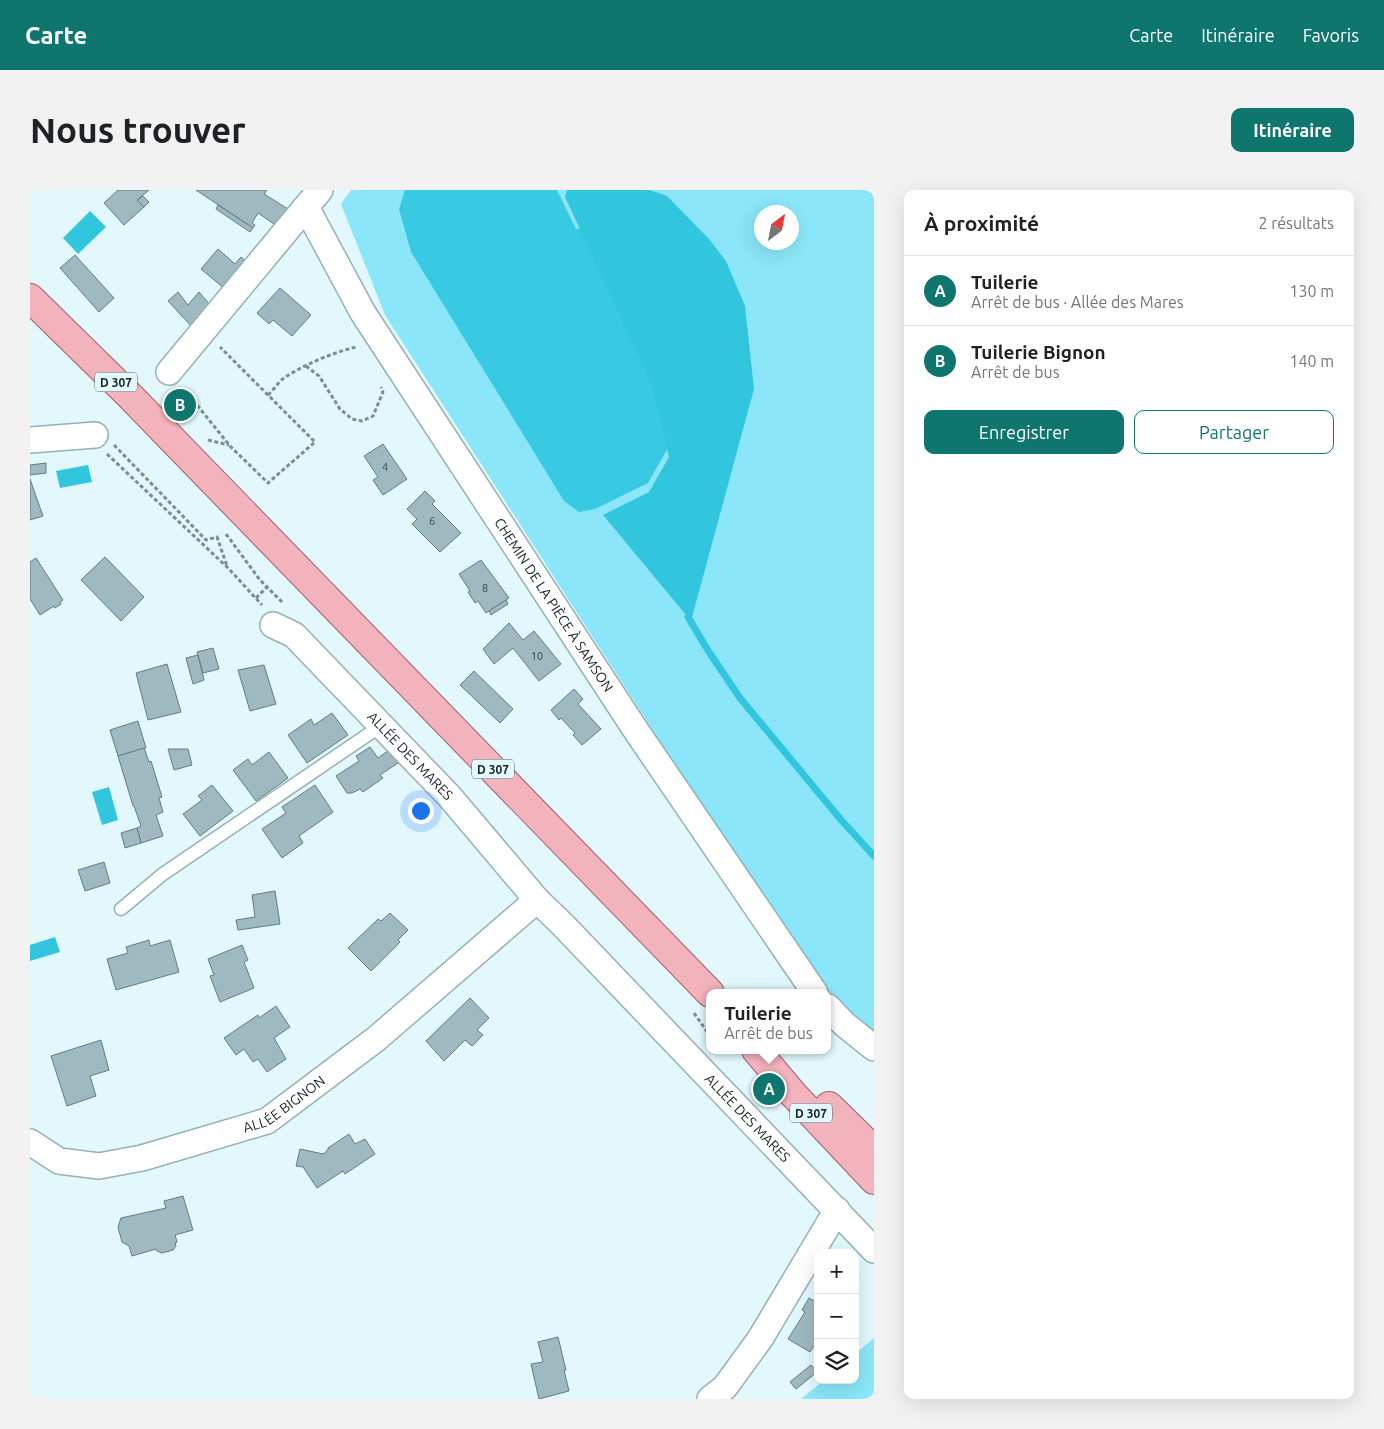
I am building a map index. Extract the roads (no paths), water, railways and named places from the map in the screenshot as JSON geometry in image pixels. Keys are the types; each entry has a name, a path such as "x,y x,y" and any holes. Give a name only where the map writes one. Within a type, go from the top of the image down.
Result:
{"main road":[{"name":"D 307","path":"30,293 83,350"},
{"name":"D 307","path":"30,298 236,505 706,990"},
{"name":"D 307","path":"759,1054 793,1094 874,1180"},
{"name":"D 307","path":"774,1054 874,1150"}],"street":[{"name":"CHEMIN DE LA PIÈCE À SAMSON","path":"313,198 363,313 637,732 812,989"},
{"path":"169,372 313,198"},
{"path":"30,440 95,435"},
{"name":"ALLÉE DES MARES","path":"273,625 294,634 382,725 450,797 537,900 874,1250"},
{"name":"ALLÉE BIGNON","path":"30,1142 59,1161 99,1166 142,1158 267,1121 376,1040 537,900"},
{"path":"831,1010 844,1024 874,1048"},
{"path":"710,1399 725,1387 760,1339 837,1210"}],"lane":[{"path":"121,909 163,874 382,725"}],"waterway":[{"path":"688,617 740,698 842,821 874,856"}],"place":[{"name":"Tuilerie Bignon","path":"180,405"},
{"name":"Tuilerie","path":"769,1089"}]}
